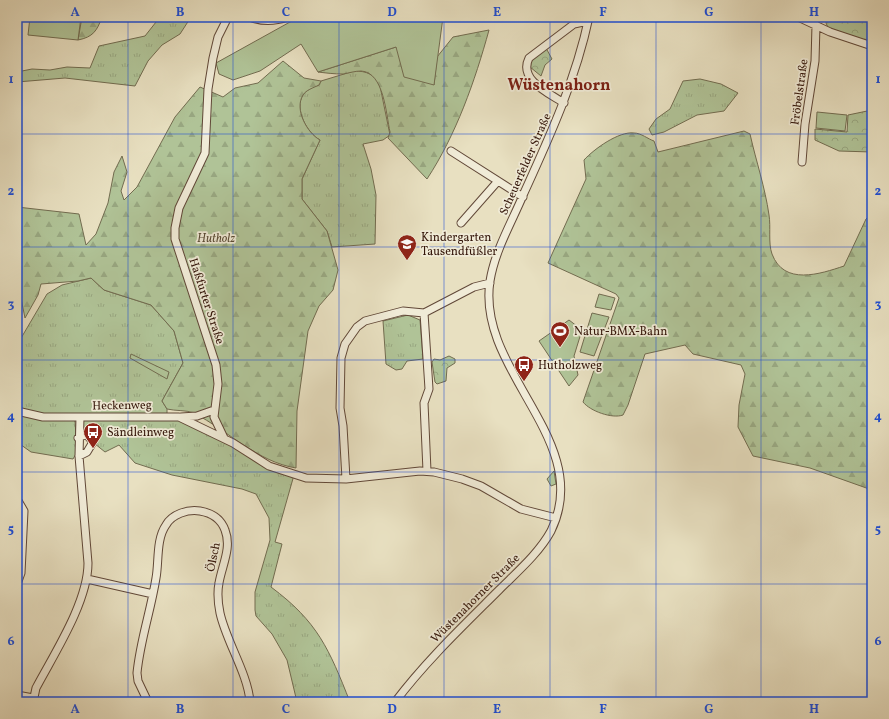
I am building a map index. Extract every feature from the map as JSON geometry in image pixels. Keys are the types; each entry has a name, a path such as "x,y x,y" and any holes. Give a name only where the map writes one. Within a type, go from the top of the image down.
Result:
{"street":[{"name":"Haßfurter Straße","path":"224,438 215,421 214,410 218,398 216,365 175,239 175,228 183,196 205,153 208,89 213,58 218,37 228,17"},
{"path":"250,17 266,21 281,20 288,17"},
{"path":"803,18 836,34 872,46"},
{"name":"Scheuerfelder Straße","path":"564,103 531,80 526,73 526,63 529,58 574,24 589,19"},
{"name":"Scheuerfelder Straße","path":"560,503 562,487 557,461 544,429 507,361 496,335 491,317 490,283 500,247 564,103 578,62 589,19"},
{"name":"Fröbelstraße","path":"802,162 805,124 814,68 816,25"},
{"path":"451,151 523,196"},
{"path":"461,223 498,181"},
{"path":"346,479 343,426 340,408 341,358 345,344 357,327 365,321 403,311 424,313 474,287 490,283"},
{"path":"424,313 429,389 424,403 427,471"},
{"path":"179,417 198,416 214,410"},
{"name":"Heckenweg","path":"17,411 43,417 179,417 224,438"},
{"path":"17,695 33,700 36,688 81,599 87,579 88,563 78,438 80,417"},
{"path":"78,438 84,435 88,436 92,442 88,450 79,456"},
{"path":"224,438 260,461 289,473 320,479 346,479 427,471 466,480 480,486 521,509 556,518"},
{"path":"17,499 24,511 21,574 17,584"},
{"name":"Wüstenahorner Straße","path":"396,702 428,662 528,561 545,540 556,518 560,503"},
{"name":"Ölsch","path":"148,702 138,681 137,673 153,594 161,537 166,524 177,515 194,510 210,513 217,517 224,528 228,542 227,555 219,584 217,598 220,614 250,697 250,702"},
{"path":"87,579 153,594"}],"green space":[{"path":"18,17 19,62 17,62"},
{"path":"30,17 81,17 78,40 28,35"},
{"path":"82,17 102,17 94,33 78,40"},
{"path":"160,17 191,17 180,34 162,45 148,61 135,86 65,78 17,82 17,72 32,69 50,70 67,67 90,68 99,46 145,36"},
{"path":"299,17 443,17 434,85 404,77 396,47 318,72 301,44 260,71 233,80 219,74 216,63"},
{"path":"827,17 872,17 872,45 830,32 826,23"},
{"path":"489,30 464,107 447,144 427,179 388,138 390,132 383,95 375,78 369,73 361,71 343,74 318,72 396,47 434,85 437,57 453,37"},
{"path":"546,48 552,59 545,65 541,76 530,67 530,62"},
{"name":"Hutholz","path":"283,61 304,78 321,81 319,85 304,93 300,107 303,120 315,137 320,140 302,179 302,199 327,231 338,270 333,290 319,306 308,331 297,411 296,468 282,465 256,453 194,413 167,409 162,401 183,363 174,331 151,305 104,290 91,278 78,281 41,284 38,295 25,318 17,279 17,207 79,214 86,245 96,234 108,203 114,172 122,156 127,172 121,191 124,200 137,187 175,117 200,87 223,97 235,88 258,83"},
{"path":"354,71 370,74 380,86 390,135 383,140 363,144 371,169 376,195 375,244 332,247 327,231 302,199 302,179 320,140 315,137 303,120 300,107 303,95 319,85 321,81"},
{"path":"700,79 721,84 738,93 724,111 697,115 664,132 652,135 649,129 656,119 670,109 683,81"},
{"path":"872,110 872,152 839,151 815,140 815,129 847,132 848,115"},
{"path":"817,112 847,115 845,131 816,128"},
{"path":"744,131 750,134 765,194 770,220 770,245 772,254 778,264 785,270 794,274 804,275 824,272 844,266 866,219 872,213 872,490 810,468 753,456 738,427 739,405 745,374 741,365 693,354 685,345 645,354 628,405 623,415 607,415 596,411 583,402 619,298 616,294 548,263 586,179 584,160 607,142 628,133 639,134 654,141 658,152"},
{"path":"91,278 104,290 151,305 174,331 183,363 162,401 167,409 167,415 179,417 294,475 275,542 282,544 271,587 300,612 320,638 328,652 350,702 297,702 287,660 272,634 256,616 255,592 270,540 269,518 256,494 242,489 172,475 135,463 119,445 105,452 84,435 80,417 54,416 17,411 17,345 47,294 62,285"},
{"path":"599,294 615,298 611,310 595,307"},
{"path":"592,313 609,317 594,356 580,352"},
{"path":"408,315 420,320 423,359 407,361 402,369 396,370 386,364 383,321"},
{"name":"Natur-BMX-Bahn","path":"569,320 582,330 574,356 578,375 569,386 539,341"},
{"path":"131,354 169,372 167,379 130,358"},
{"path":"449,356 455,359 455,363 447,368 446,381 437,384 435,382 432,362 434,359 440,360"},
{"path":"17,413 68,418 75,421 77,452 73,459 31,452 17,442"},
{"path":"554,471 556,484 551,486 547,479"}],"place":[{"name":"Kindergarten Tausendfüßler","path":"407,261"},
{"name":"Natur-BMX-Bahn","path":"560,348"},
{"name":"Hutholzweg","path":"524,382"},
{"name":"Sändleinweg","path":"93,449"}],"district":[{"name":"Wüstenahorn","path":"559,84"}]}
